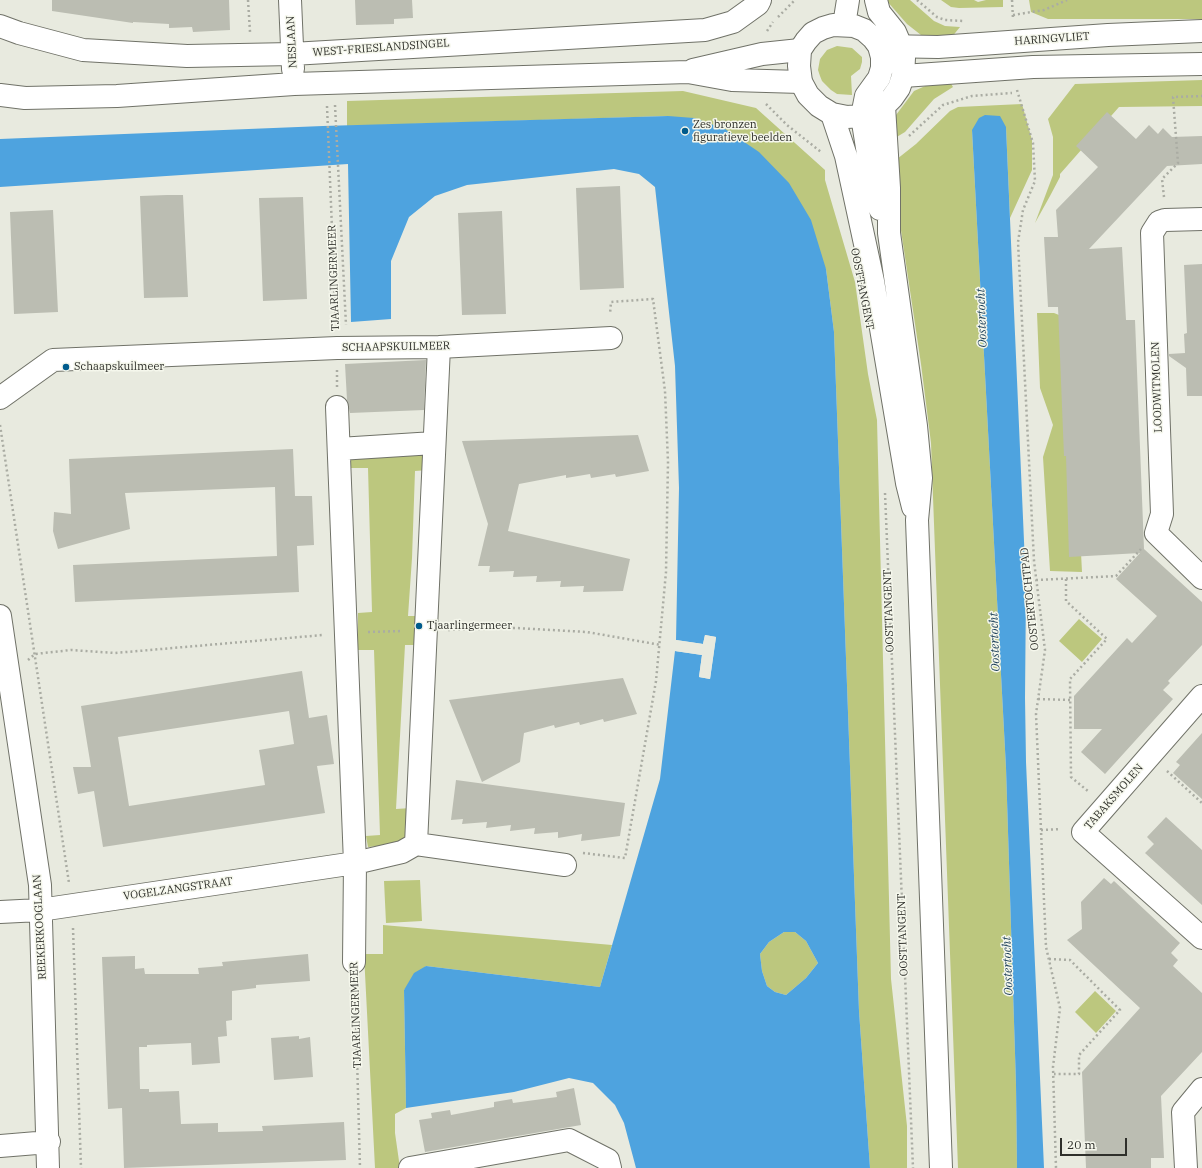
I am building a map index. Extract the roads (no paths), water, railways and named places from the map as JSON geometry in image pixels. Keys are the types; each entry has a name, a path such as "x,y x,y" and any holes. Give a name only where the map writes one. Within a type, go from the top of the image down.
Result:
{"street":[{"name":"NESLAAN","path":"290,0 294,84"},
{"path":"844,25 848,0"},
{"name":"WEST-FRIESLANDSINGEL","path":"0,26 19,33 83,50 187,56 292,54 705,30 733,22 759,2"},
{"path":"862,116 866,96 879,78 882,68 882,57 879,46 873,38 864,30 854,26 844,25 823,28 813,33 800,50 799,66 801,82 808,95 818,106 832,114 847,117 862,116 874,113 892,98 902,76 904,58 895,32 877,6"},
{"name":"HARINGVLIET","path":"879,46 938,47 1108,35 1202,31"},
{"path":"688,72 730,60 762,54 800,50"},
{"path":"902,76 1033,67 1202,64"},
{"path":"0,96 25,98 117,96 294,84 688,72 732,80 801,82"},
{"name":"OOSTTANGENT","path":"884,106 889,188 888,233 919,452 921,478 917,520 941,1168"},
{"name":"OOSTTANGENT","path":"832,114 846,156 870,266 907,483 917,520"},
{"name":"OOSTTANGENT","path":"862,116 874,192 888,233"},
{"name":"LOODWITMOLEN","path":"1202,219 1165,220 1159,222 1152,233 1162,514 1156,533 1202,578"},
{"name":"SCHAAPSKUILMEER","path":"0,398 53,360 342,348 439,347 611,338"},
{"path":"416,844 439,347"},
{"name":"TJAARLINGERMEER","path":"337,407 355,863 354,962"},
{"path":"339,450 434,443"},
{"name":"REEKERKOOGLAAN","path":"0,616 40,885 49,1142 48,1168"},
{"name":"TABAKSMOLEN","path":"1202,696 1083,832 1202,938"},
{"path":"355,863 402,852 416,844 565,865"},
{"name":"VOGELZANGSTRAAT","path":"0,912 40,910 355,863"},
{"path":"1186,1168 1184,1112 1202,1088"},
{"path":"410,1168 569,1140 608,1160 610,1168"},
{"path":"0,1146 49,1142"}],"water":[{"path":"985,115 1000,116 1006,127 1026,587 1026,762 1044,1168 1017,1168 1016,1085 1006,768 972,130 979,118"},
{"path":"668,116 694,118 725,129 759,152 789,183 811,220 826,269 834,332 859,1011 870,1168 636,1168 624,1123 615,1105 593,1083 569,1078 514,1092 406,1108 404,990 414,973 426,966 600,987 660,779 675,651 702,655 699,677 710,679 716,637 705,635 703,644 676,640 679,488 675,366 655,187 639,174 614,169 467,185 435,196 409,217 391,261 391,319 351,322 348,164 0,187 0,139 323,126","holes":["784,932 795,932 806,941 818,963 806,978 786,995 775,992 767,986 762,971 760,954 769,942"]}],"place":[{"name":"Zes bronzen figuratieve beelden","path":"685,131"},
{"name":"Schaapskuilmeer","path":"66,367"},
{"name":"Tjaarlingermeer","path":"419,626"}],"water label":[{"name":"Oostertocht","path":"982,318"},
{"name":"Oostertocht","path":"995,642"},
{"name":"Oostertocht","path":"1008,966"}]}
